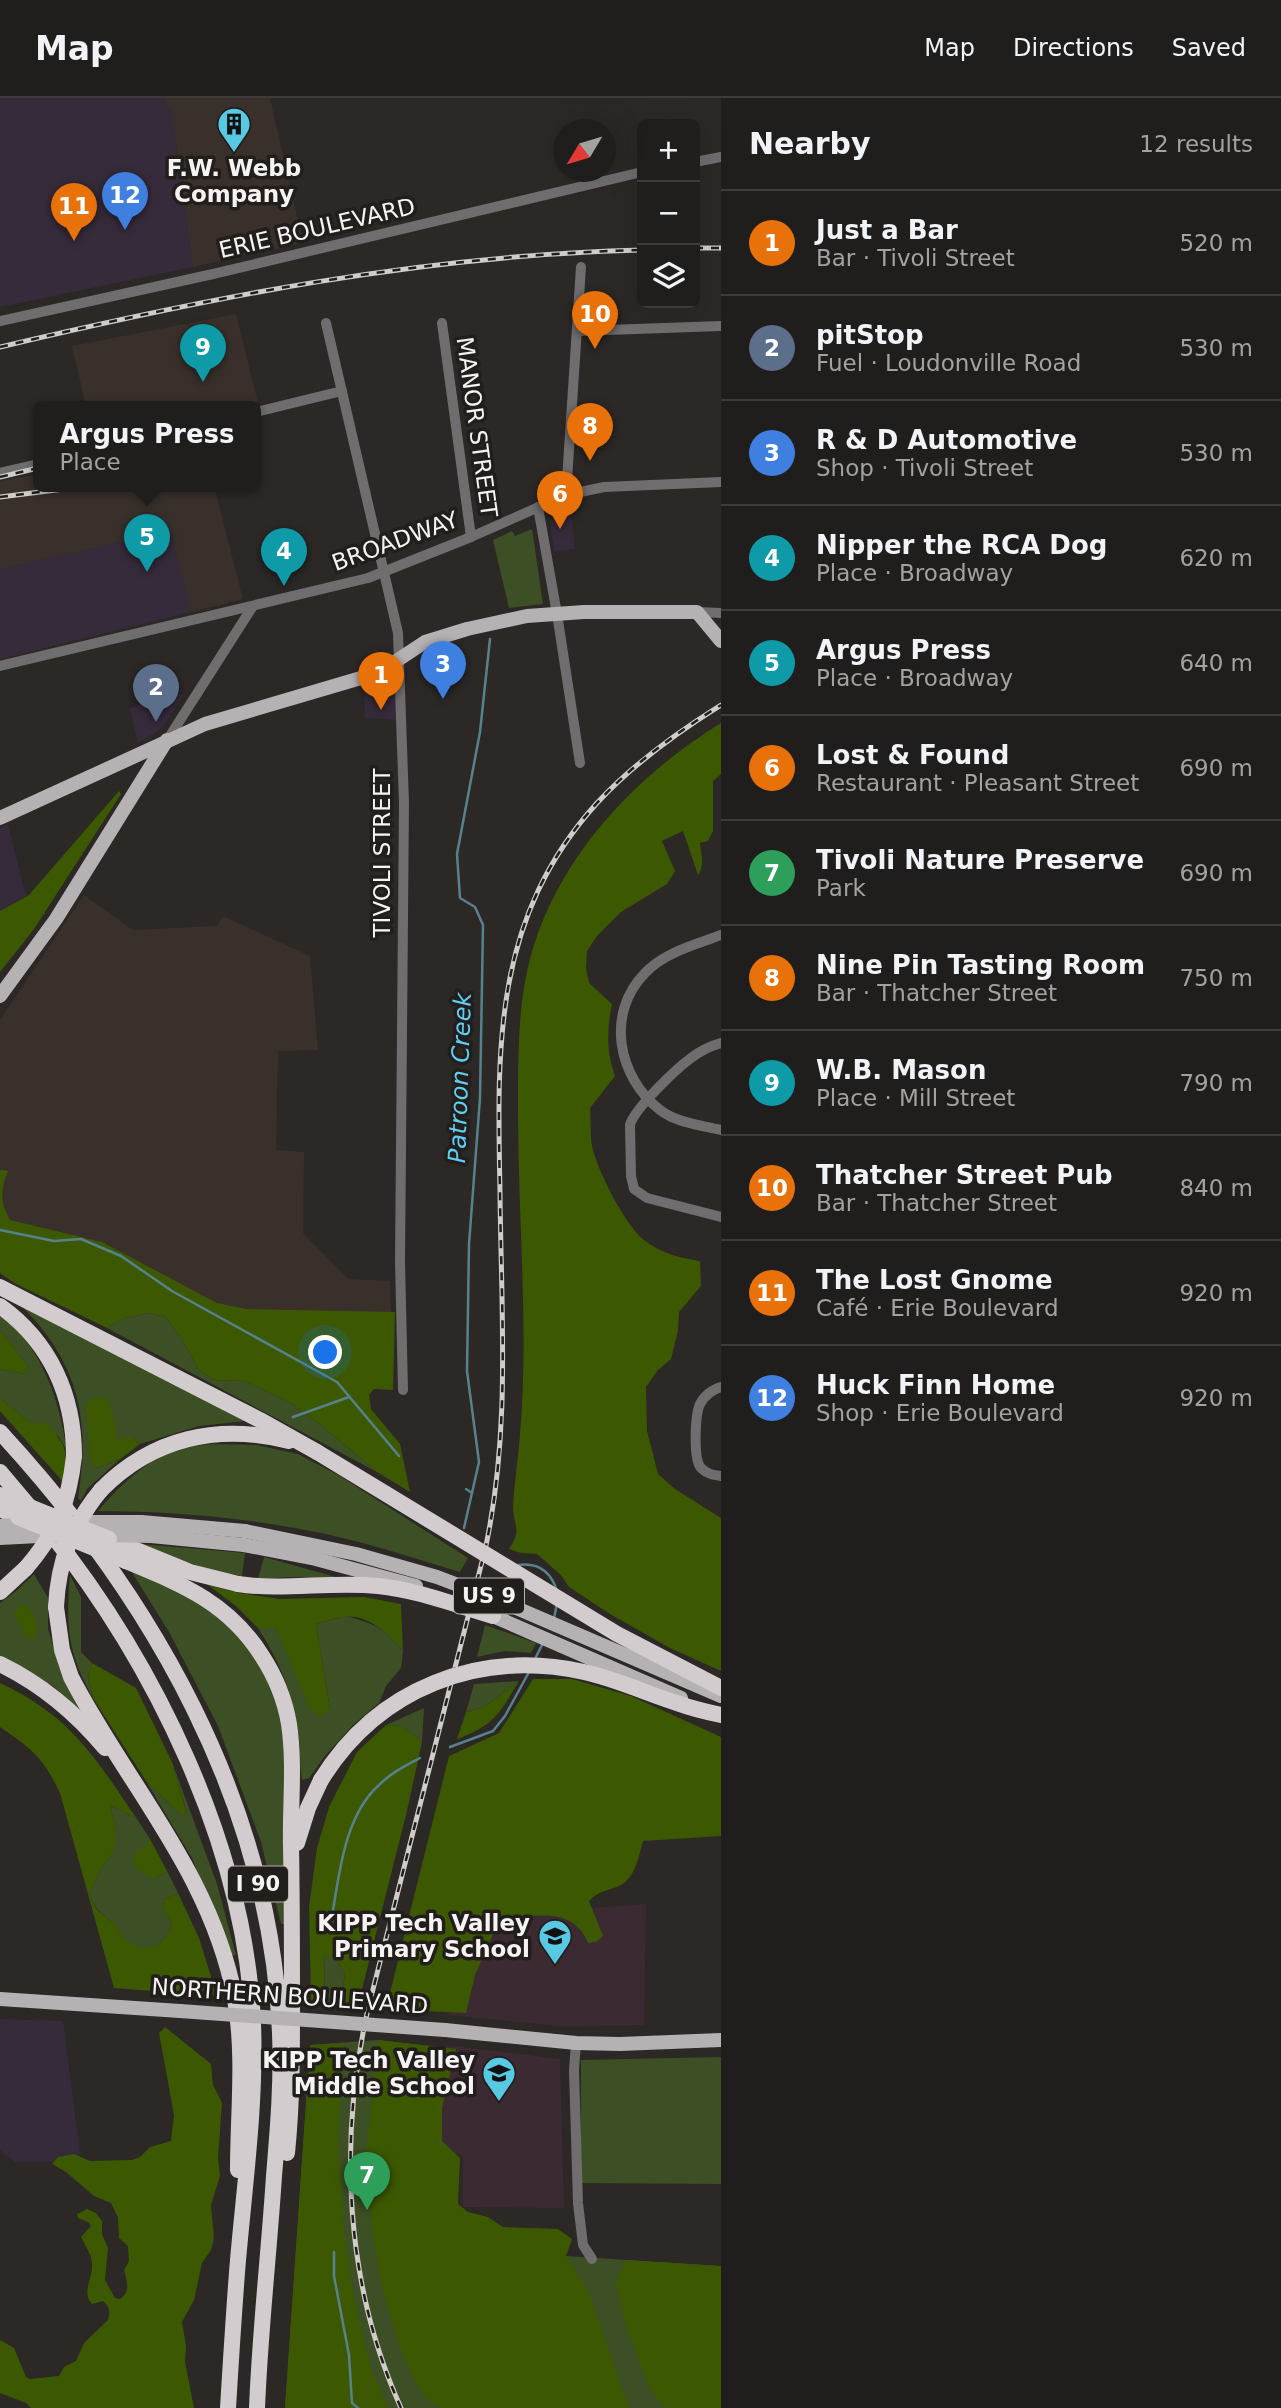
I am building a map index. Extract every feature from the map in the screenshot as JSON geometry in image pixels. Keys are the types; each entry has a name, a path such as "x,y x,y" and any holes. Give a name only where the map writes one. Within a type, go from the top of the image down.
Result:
{"highway":[{"path":"0,1287 260,1420 632,1643 721,1688"},
{"path":"0,1306 25,1326 56,1369 70,1409 74,1456 64,1509 50,1537 26,1569 0,1592"},
{"name":"I 90","path":"0,1432 88,1534 126,1588 157,1639 215,1756 243,1831 259,1889 276,1976 281,2062 257,2408"},
{"path":"239,2260 242,2078 235,1999 222,1952 202,1899 182,1857 71,1677 62,1650 56,1607 60,1569 68,1542 82,1516 101,1490 123,1469 145,1455 169,1443 194,1437 236,1434 290,1441 317,1452"},
{"name":"I 90","path":"0,1472 83,1575 137,1659 187,1760 225,1866 245,1953 253,2035 250,2140 228,2408"},
{"path":"0,1494 190,1572 238,1584 272,1587 377,1586 420,1594 493,1616"},
{"path":"0,1510 189,1588 218,1606 249,1637 270,1668 283,1701 290,1734 292,2052 289,2126 265,2408"},
{"path":"0,1664 34,1684 72,1712 101,1743 130,1784 154,1810"},
{"path":"292,1884 298,1837 307,1808 321,1780 350,1740 385,1710 424,1687 451,1676 480,1669 525,1665 585,1672 639,1688 679,1704 721,1715"}],"main road":[{"path":"0,818 168,739 205,724 371,675 425,642 444,636 527,616 697,612 721,641"},
{"path":"0,996 56,919 168,739"},
{"name":"US 9","path":"0,1526 74,1521 141,1522 356,1554 437,1577 505,1603 721,1696"},
{"name":"US 9","path":"0,1538 70,1535 245,1538 460,1601 721,1715"},
{"name":"NORTHERN BOULEVARD","path":"0,1999 445,2030 576,2043 721,2040"}],"street":[{"path":"700,161 721,157"},
{"name":"ERIE BOULEVARD","path":"0,321 226,271 637,173"},
{"path":"566,495 581,267"},
{"name":"TIVOLI STREET","path":"326,323 398,633 404,803 400,1261 403,1390"},
{"name":"MANOR STREET","path":"442,323 471,537"},
{"path":"578,331 721,327"},
{"path":"261,411 342,391"},
{"path":"0,474 33,465"},
{"name":"BROADWAY","path":"0,666 383,573 566,495 604,487 721,482"},
{"path":"538,508 580,763"},
{"path":"168,739 254,606"},
{"path":"697,612 721,613"},
{"path":"721,935 672,953 643,974 625,1005 621,1028 622,1051 629,1074 648,1098 661,1111 673,1117 721,1130"},
{"path":"721,1043 706,1048 689,1059 648,1098 632,1117 630,1125 631,1176 634,1189 647,1198 721,1217"},
{"path":"721,1387 705,1397 699,1405 696,1459 709,1474 721,1476"},
{"path":"576,2043 574,2070 578,2203 583,2245 592,2259"}],"shaded area":[{"path":"0,98 164,98 166,109 171,108 193,267 0,307"},
{"name":"F.W. Webb Company","path":"164,98 270,98 303,243 193,267 171,108 166,109"},
{"path":"236,314 258,401 85,401 72,346"},
{"path":"33,475 33,492 216,492 243,599 191,612 170,531 0,569 0,481"},
{"path":"571,512 575,549 554,552 550,520"},
{"path":"170,531 191,612 0,659 0,569"},
{"path":"380,680 391,685 397,696 396,720 365,718 364,684"},
{"path":"186,693 161,729 138,743 130,708"},
{"path":"8,824 26,896 0,911 0,828"},
{"path":"84,895 133,930 217,926 223,916 310,956 318,1050 278,1051 276,1150 304,1152 303,1233 348,1279 390,1281 393,1369 0,1226 0,1020"},
{"name":"KIPP Tech Valley Primary School","path":"646,1904 644,2025 559,2026 448,2015 482,1916"},
{"path":"0,2019 63,2021 81,2162 15,2162 0,2150"},
{"name":"KIPP Tech Valley Middle School","path":"446,2045 560,2059 564,2208 463,2207 463,2155 430,2148"}],"green space":[{"path":"532,529 543,604 509,608 493,540 512,531 515,536"},
{"path":"721,723 721,774 713,781 713,831 708,841 700,843 702,859 698,875 683,831 662,841 675,871 667,884 621,912 597,936 587,951 586,968 589,983 612,1004 608,1040 615,1076 590,1108 592,1146 600,1169 621,1210 644,1240 670,1254 700,1261 701,1286 679,1312 678,1331 671,1359 658,1370 646,1387 647,1431 658,1474 675,1489 721,1518 721,1671 670,1648 610,1614 569,1587 561,1575 537,1554 509,1549 516,1532 513,1509 522,1395 518,1071 521,1007 528,965 547,911 584,847 633,791 690,743"},
{"path":"119,791 121,794 34,929 0,972 0,911 29,895"},
{"path":"0,1170 8,1171 2,1196 10,1220 102,1242 217,1303 246,1309 395,1312 393,1390 374,1389 369,1395 371,1409 400,1444 410,1492 377,1472 289,1402 245,1381 214,1380 199,1370 166,1317 149,1313 125,1318 107,1328 14,1283 0,1273"},
{"path":"14,1299 245,1421 199,1426 140,1444 132,1437 96,1468 119,1460 87,1489 81,1501 78,1498 83,1440 74,1389 65,1365 52,1343"},
{"path":"149,1313 166,1317 199,1370 214,1380 245,1381 289,1402 377,1472 107,1328 125,1318"},
{"path":"0,1314 27,1343 47,1376 54,1394 67,1451 59,1437 30,1423 0,1398 0,1369 25,1374 28,1366 0,1330"},
{"path":"0,1330 28,1366 25,1374 0,1369"},
{"path":"0,1398 30,1423 46,1423 59,1438 66,1457 64,1483 0,1411"},
{"path":"93,1398 108,1398 116,1427 116,1439 132,1437 140,1444 119,1460 96,1468 91,1462 86,1404"},
{"path":"212,1444 257,1445 298,1454 340,1476 468,1558 460,1572 356,1541 266,1523 154,1512 98,1511 126,1482 159,1457 183,1448"},
{"path":"129,1543 245,1553 242,1576 217,1572"},
{"path":"264,1557 343,1579 258,1579"},
{"path":"128,1566 205,1602 263,1663 279,1705 284,1744 286,1924 281,1924 261,1842 218,1726 169,1632"},
{"path":"34,1574 48,1598 48,1629 61,1672 81,1711 53,1686 0,1656 0,1603"},
{"path":"70,1575 81,1597 81,1652 92,1663 88,1677 93,1698 78,1667 70,1638"},
{"path":"208,1585 280,1599 364,1597 401,1604 403,1651 377,1626 361,1618 343,1617 316,1624 330,1709 320,1717 309,1707 276,1628 258,1628 236,1606"},
{"path":"26,1604 37,1622 35,1640 27,1638 14,1615 17,1609"},
{"path":"346,1616 372,1624 384,1631 403,1651 401,1668 386,1686 379,1703 353,1725 309,1778 302,1780 296,1716 278,1664 258,1628 276,1628 293,1665 330,1709 316,1624"},
{"path":"485,1625 536,1643 531,1653 505,1651 477,1657"},
{"path":"92,1663 136,1688 172,1762 187,1814 179,1813 146,1781 93,1698 88,1677"},
{"path":"533,1679 572,1679 631,1696 721,1737 721,1836 643,1841 636,1866 629,1878 589,1901 603,1936 596,1942 588,1943 581,1931 562,1918 537,1916 499,1921 475,1975 466,2013 386,2009 449,1756 499,1733"},
{"path":"519,1681 484,1707 466,1712 474,1684"},
{"path":"519,1681 495,1717 480,1729 457,1739 466,1712 484,1707"},
{"path":"0,1683 43,1707 71,1731 137,1819 110,1805 116,1842 89,1894 97,1909 115,1925 126,1940 133,1945 147,1948 160,1943 169,1932 172,1924 163,1908 164,1900 178,1893 199,1938 217,1996 114,1988 60,1793 48,1770 36,1755 0,1727"},
{"path":"424,1708 422,1742 402,1726 386,1725"},
{"path":"386,1725 402,1726 422,1742 358,2005 341,2004 345,1973 337,1960 324,1954 325,2003 311,2002 309,1907 317,1848 329,1807 357,1752"},
{"path":"172,1762 217,1884 236,1955 231,1955 192,1858 146,1781 179,1813 187,1813"},
{"path":"110,1805 137,1819 150,1839 147,1846 157,1878 167,1871 178,1893 164,1900 163,1908 172,1924 169,1932 160,1943 147,1948 140,1948 126,1941 115,1925 97,1909 89,1894 100,1870 111,1856 116,1830"},
{"path":"150,1839 167,1871 157,1878 149,1878 133,1865 136,1852 146,1846"},
{"path":"324,1953 337,1960 345,1973 341,2004 325,2003"},
{"path":"165,2027 211,2064 213,2085 222,2103 218,2158 220,2176 211,2205 214,2238 211,2250 202,2263 194,2300 182,2322 186,2346 185,2362 194,2408 31,2408 26,2403 0,2393 0,2340 14,2348 26,2377 30,2379 59,2376 64,2367 76,2361 84,2343 108,2320 109,2310 105,2303 103,2301 92,2304 87,2295 92,2260 81,2237 91,2226 78,2218 77,2214 87,2209 96,2213 102,2221 102,2234 108,2248 105,2280 115,2298 120,2299 126,2293 127,2286 124,2270 129,2261 128,2246 119,2238 118,2217 111,2203 94,2196 66,2172 52,2164 58,2157 74,2154 90,2161 132,2160 140,2157 150,2147 171,2141 174,2115 159,2033"},
{"path":"378,2040 446,2048 424,2181 487,2251 720,2266 721,2408 285,2408 310,2045"},
{"path":"378,2040 456,2049 442,2108 442,2141 460,2158 458,2204 468,2212 488,2217 503,2227 558,2229 572,2239 566,2256 589,2293 626,2401 631,2408 444,2408 429,2401 414,2380 401,2351 383,2291 372,2229 365,2165"},
{"path":"344,2043 338,2138 344,2233 354,2300 371,2369 388,2408 285,2408 310,2045"},
{"path":"721,2057 721,2184 581,2183 581,2060"},
{"path":"626,2260 721,2266 721,2408 665,2408 650,2389 625,2322 616,2283"}],"waterway":[{"name":"Patroon Creek","path":"464,1528 479,1462 467,1371 469,1244 480,1098 483,925 475,907 460,898 457,854 480,732 490,639"},
{"path":"0,1230 54,1241 81,1239 121,1256 172,1291 337,1382 399,1456"},
{"path":"293,1417 349,1397"},
{"name":"Patroon Creek","path":"466,1489 472,1493"},
{"name":"Patroon Creek","path":"518,1565 532,1565 543,1570 551,1578 557,1591"},
{"name":"Patroon Creek","path":"554,1618 557,1604"},
{"name":"Patroon Creek","path":"535,1659 543,1643"},
{"name":"Patroon Creek","path":"450,1747 493,1731 505,1716 529,1672"},
{"name":"Patroon Creek","path":"330,1927 344,1851 357,1815 367,1799 384,1781 420,1758"},
{"name":"Patroon Creek","path":"334,2252 334,2276 349,2355 352,2403 358,2408"}],"railway":[{"path":"700,248 721,248"},
{"path":"0,347 159,311 319,282 480,260 637,250"},
{"path":"0,477 33,469"},
{"path":"0,497 40,492"},
{"path":"401,2408 382,2361 358,2262 350,2161 353,2110 368,2009 485,1550 493,1506 503,1371 499,1086 508,986 520,938 538,892 563,847 597,803 625,775 671,738 721,705"}],"place":[{"name":"F.W. Webb Company","path":"234,154"},
{"name":"Huck Finn Home","path":"125,230"},
{"name":"The Lost Gnome","path":"74,241"},
{"name":"Thatcher Street Pub","path":"595,349"},
{"name":"W.B. Mason","path":"203,382"},
{"name":"Nine Pin Tasting Room","path":"590,461"},
{"name":"Lost & Found","path":"560,529"},
{"name":"Argus Press","path":"147,572"},
{"name":"Nipper the RCA Dog","path":"284,586"},
{"name":"R & D Automotive","path":"443,699"},
{"name":"Just a Bar","path":"381,710"},
{"name":"pitStop","path":"156,722"},
{"name":"KIPP Tech Valley Primary School","path":"555,1966"},
{"name":"KIPP Tech Valley Middle School","path":"499,2103"},
{"name":"Tivoli Nature Preserve","path":"367,2210"}]}
